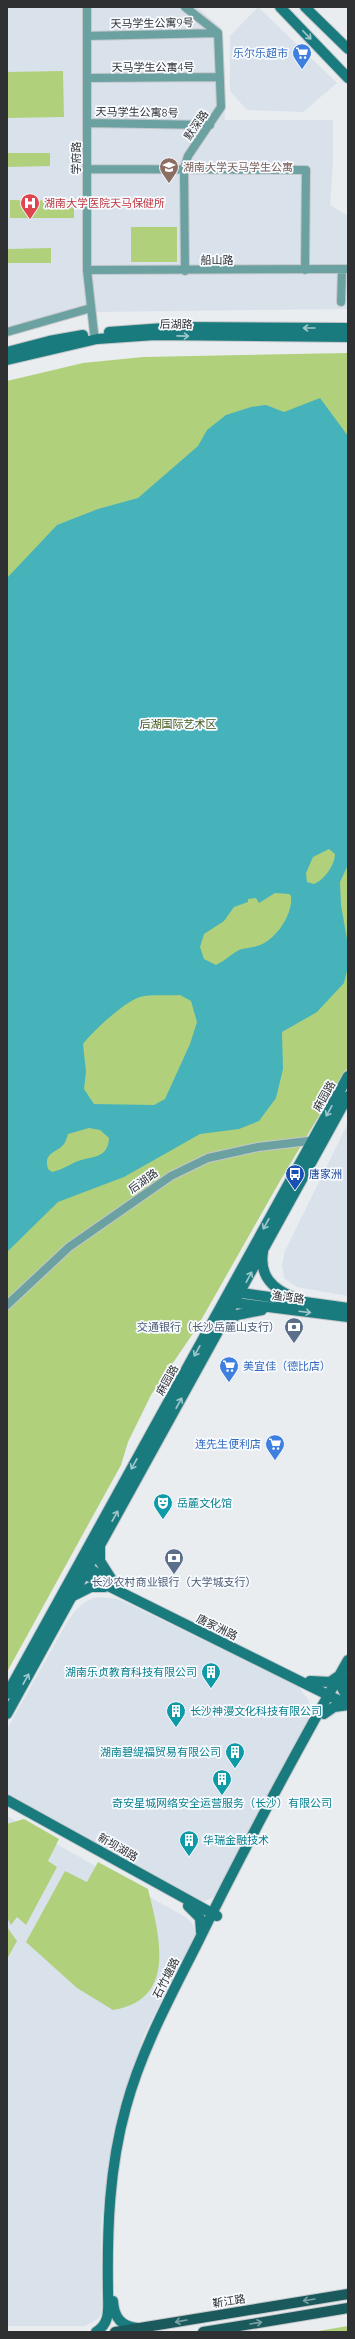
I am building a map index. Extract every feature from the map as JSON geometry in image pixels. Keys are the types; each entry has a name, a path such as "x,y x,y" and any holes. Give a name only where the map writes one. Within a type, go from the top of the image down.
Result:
{"main road":[{"path":"280,7 348,78"},
{"path":"305,7 348,49"},
{"name":"后湖路","path":"7,352 49,341 94,333 178,327 348,328"},
{"name":"后湖路","path":"7,360 58,347 104,339 155,335 348,337"},
{"name":"麻园路","path":"7,1694 82,1568 229,1302 264,1247 318,1140 348,1076"},
{"name":"麻园路","path":"235,1292 318,1140 348,1096"},
{"path":"264,1247 263,1266 268,1280 282,1292 306,1302"},
{"name":"渔湾路","path":"235,1292 348,1308"},
{"name":"麻园路","path":"7,1714 71,1597 82,1568 102,1541 219,1331 229,1302"},
{"name":"渔湾路","path":"229,1302 348,1317"},
{"path":"219,1331 230,1320 246,1312 288,1309"},
{"path":"71,1597 91,1587 113,1587 100,1561 102,1541"},
{"name":"唐家洲路","path":"82,1568 113,1587 310,1683 331,1694 348,1706"},
{"name":"石竹塘路","path":"96,2332 105,2324 108,2314 106,2253 108,2204 114,2161 125,2108 148,2044 199,1940 213,1917 331,1694 344,1673 348,1660"},
{"path":"310,1683 330,1682 344,1673"},
{"path":"344,1673 342,1688 348,1700"},
{"path":"310,1683 318,1694 322,1713 334,1707 348,1706"},
{"name":"唐家洲路","path":"331,1694 348,1700"},
{"name":"石竹塘路","path":"140,2328 126,2326 122,2323 116,2316 114,2308 114,2214 124,2139 152,2051 213,1917 222,1891 322,1713"},
{"name":"新坝湖路","path":"7,1800 213,1917"},
{"name":"新坝湖路","path":"7,1806 190,1904"},
{"path":"190,1904 200,1906 210,1904 222,1891"},
{"path":"190,1904 200,1918 202,1927 199,1940"},
{"name":"靳江路","path":"114,2332 348,2294"},
{"path":"203,2332 348,2308"}],"street":[{"name":"学府路","path":"86,7 87,270 94,333"},
{"path":"185,7 218,33"},
{"name":"天马学生公寓9号","path":"87,36 218,33"},
{"name":"默深路","path":"185,271 184,169 188,156 220,107 218,33"},
{"name":"天马学生公寓4号","path":"87,78 220,77"},
{"name":"天马学生公寓8号","path":"87,123 210,124"},
{"path":"87,169 306,170 305,270"},
{"path":"341,302 345,269"},
{"name":"船山路","path":"87,270 185,271 345,269"},
{"path":"7,332 91,308"},
{"name":"后湖路","path":"7,1305 69,1247 171,1176 208,1158 318,1140"}],"shaded area":[{"name":"湖南大学天马学生公寓","path":"7,7 197,7 221,28 225,120 333,120 333,163 330,205 348,216 348,309 95,312 7,336"},
{"path":"258,7 337,83 303,112 247,110 230,91 230,36"},
{"path":"348,1123 348,1296 297,1287 284,1278 282,1265 285,1251"},
{"path":"96,1597 117,1599 129,1604 299,1687 309,1701 309,1718 224,1886 212,1898 204,1901 197,1901 7,1798 7,1729 66,1624 75,1611 85,1602"},
{"path":"7,1816 187,1918 192,1923 196,1934 144,2035 121,2103 113,2135 101,2226 102,2312 98,2319 85,2326 7,2326"}],"green space":[{"path":"63,71 64,117 7,118 7,72"},
{"path":"7,153 50,153 50,166 7,167"},
{"path":"10,200 74,201 74,218 10,218"},
{"path":"131,227 177,227 177,262 131,262"},
{"path":"51,248 51,263 7,263 7,249"},
{"name":"后湖国际艺术区","path":"348,353 348,1067 280,1181 196,1329 151,1395 128,1442 121,1465 7,1672 7,381 83,363 143,357"},
{"path":"24,1819 59,1839 48,1861 57,1867 26,1925 17,1917 11,1925 7,1918 7,1824"},
{"path":"98,1862 148,1889 159,1944 159,1963 156,1979 147,1993 134,2004 113,2010 77,1988 26,1942 65,1871 87,1882"},
{"path":"7,1927 17,1941 7,1959"},
{"path":"348,2326 348,2332 312,2332"}],"water":[{"name":"后湖国际艺术区","path":"320,398 348,436 348,865 340,882 341,905 348,945 348,967 344,983 317,1012 282,1032 283,1069 276,1098 259,1121 239,1129 200,1134 124,1177 58,1202 7,1252 7,578 57,525 98,509 138,498 198,446 207,430 226,415 251,407 266,405 284,412","holes":["329,849 335,854 335,858 328,872 322,879 314,884 307,882 306,873 313,857","275,893 289,894 291,896 291,903 287,918 278,931 266,942 258,946 239,950 216,965 204,959 200,947 204,934 224,921 234,907 248,902 248,899 256,898 259,903","180,995 191,1001 197,1022 190,1044 165,1099 154,1105 94,1104 84,1089 86,1072 83,1044 109,1018 126,1005 140,997","89,1128 100,1130 109,1138 108,1145 106,1150 98,1156 78,1161 52,1172 48,1169 47,1159 64,1144 68,1134"]}],"place":[{"name":"乐尔乐超市","path":"302,70"},
{"name":"湖南大学天马学生公寓","path":"169,184"},
{"name":"湖南大学医院天马保健所","path":"30,220"},
{"name":"唐家洲","path":"295,1191"},
{"name":"交通银行（长沙岳麓山支行）","path":"294,1344"},
{"name":"美宜佳（德比店）","path":"229,1383"},
{"name":"连先生便利店","path":"275,1461"},
{"name":"岳麓文化馆","path":"163,1520"},
{"name":"长沙农村商业银行（大学城支行）","path":"174,1575"},
{"name":"湖南乐贞教育科技有限公司","path":"211,1689"},
{"name":"长沙神漫文化科技有限公司","path":"176,1728"},
{"name":"湖南碧缇福贸易有限公司","path":"235,1769"},
{"name":"奇安星城网络安全运营服务（长沙）有限公司","path":"222,1796"},
{"name":"华瑞金融技术","path":"189,1857"}]}
